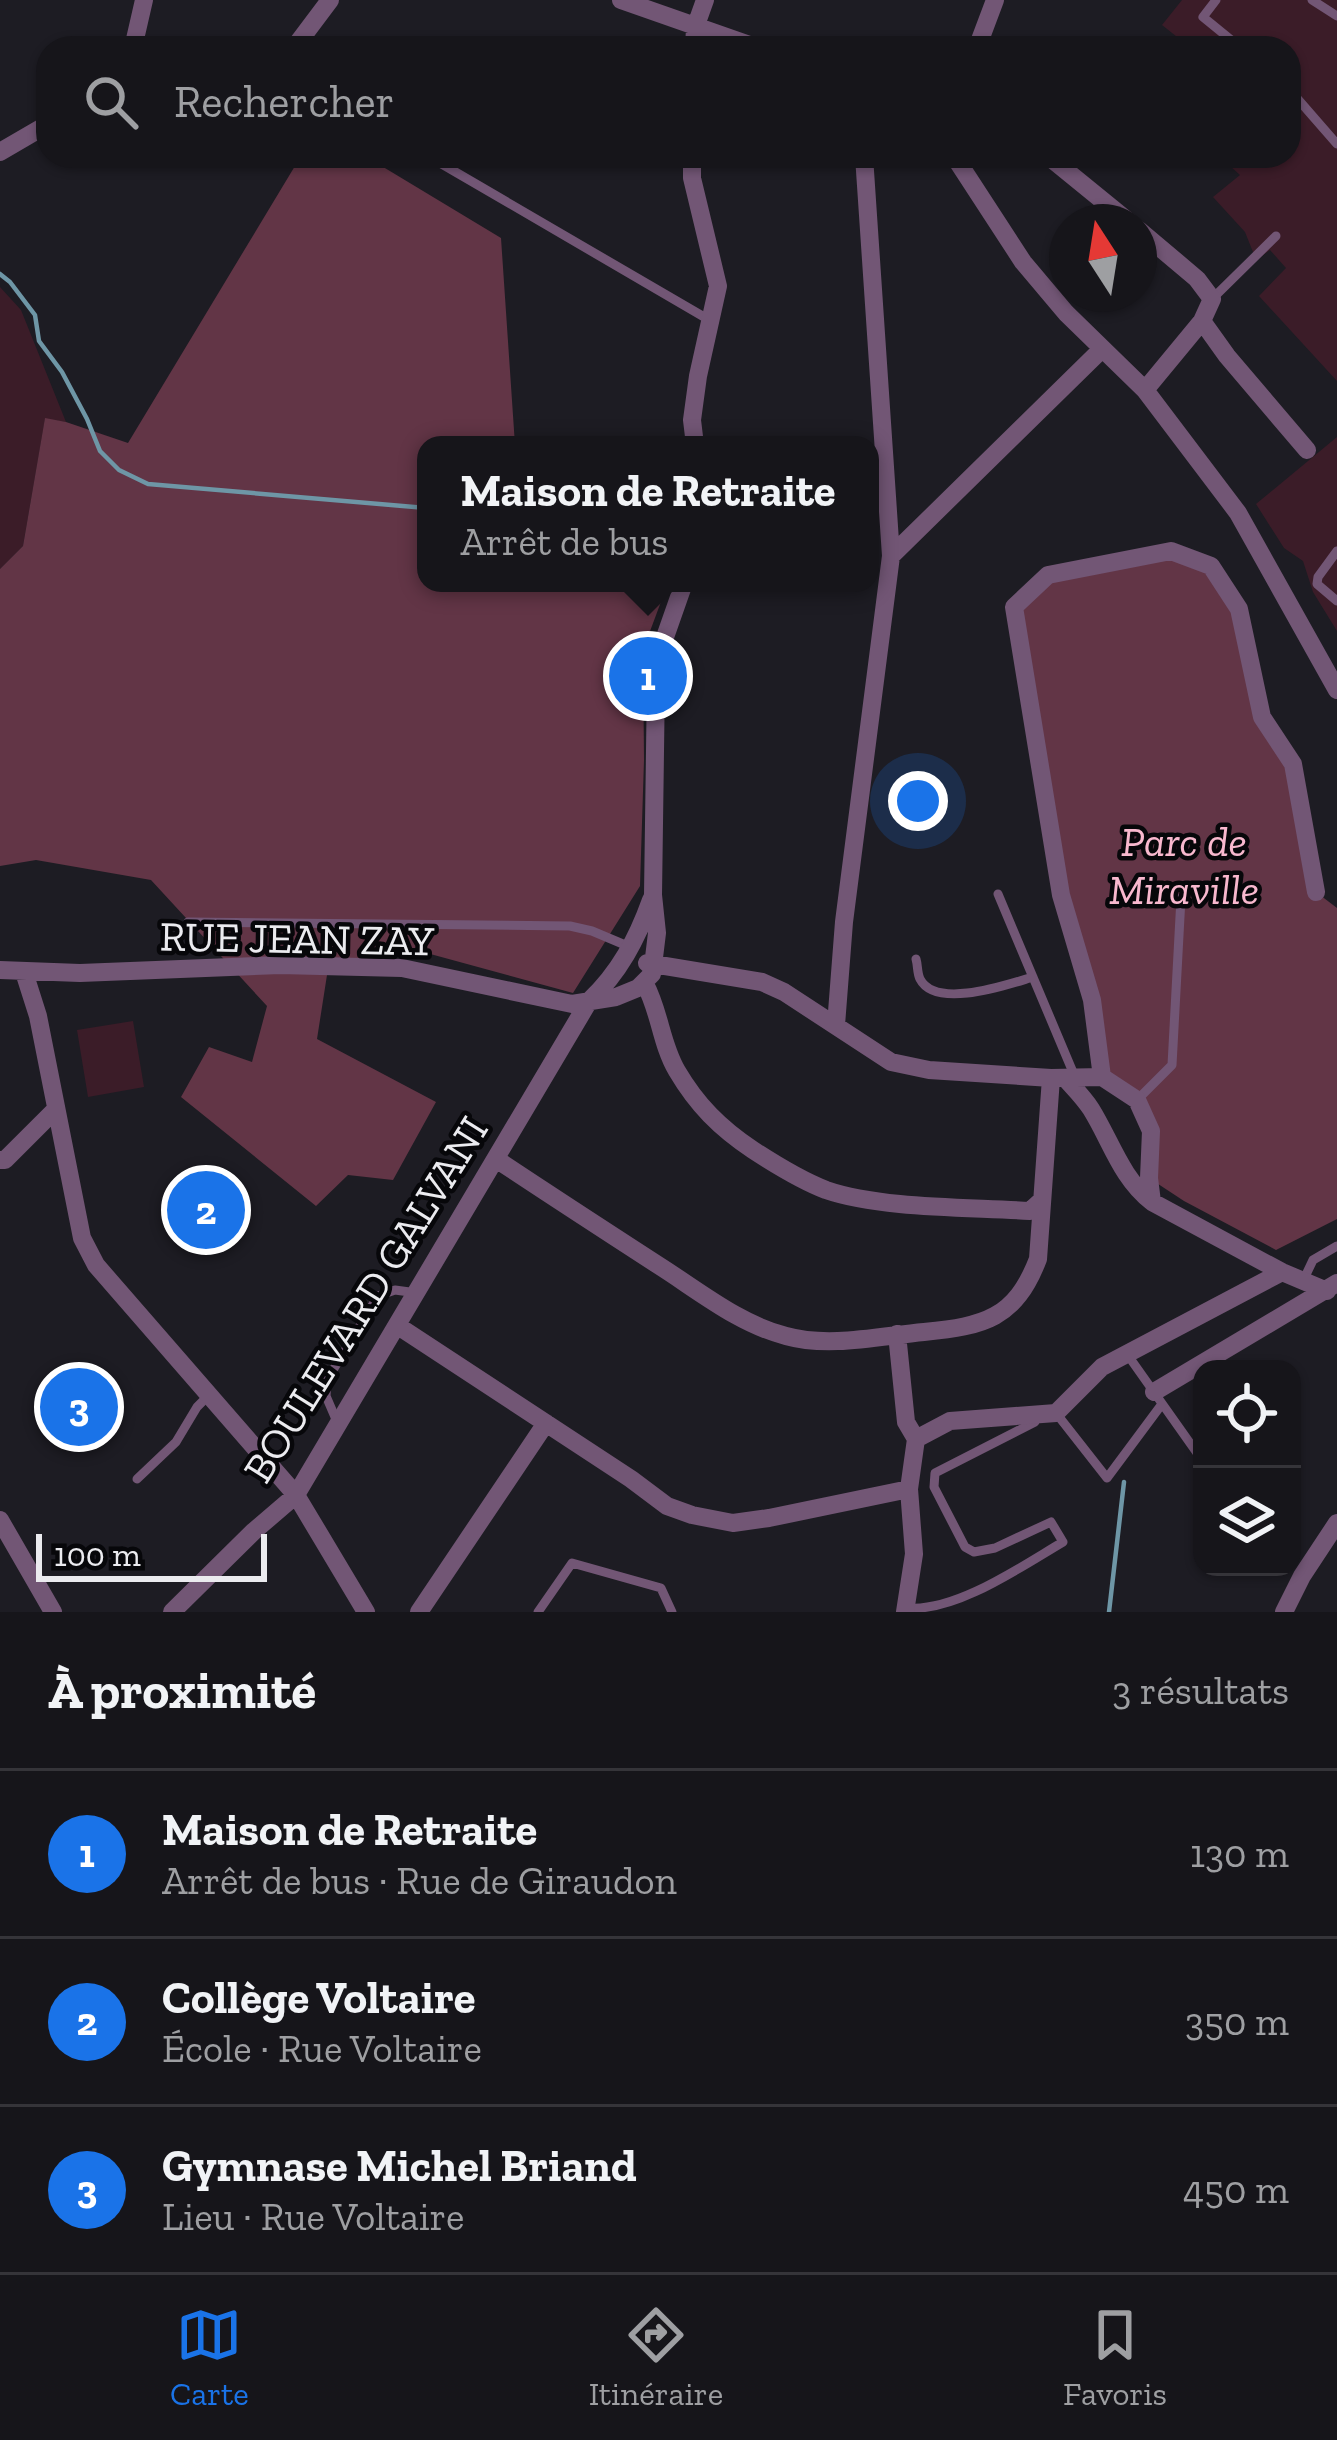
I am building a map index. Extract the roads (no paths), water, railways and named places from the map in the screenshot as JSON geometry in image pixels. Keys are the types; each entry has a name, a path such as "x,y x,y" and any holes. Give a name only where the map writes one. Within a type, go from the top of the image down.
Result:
{"street":[{"path":"136,36 144,0"},
{"path":"303,36 330,0"},
{"path":"622,0 690,36"},
{"path":"695,36 705,0"},
{"path":"982,36 995,0"},
{"path":"1,154 36,132"},
{"path":"692,168 718,286 698,376 694,436"},
{"path":"836,1024 844,922 891,556 865,168"},
{"path":"962,168 1023,262 1145,390 1238,513 1337,690"},
{"path":"1063,168 1107,204"},
{"path":"1145,390 1202,321 1212,299 1197,279 1157,245"},
{"path":"1202,321 1307,450"},
{"path":"891,556 1102,349"},
{"path":"496,1159 740,1319 787,1337 822,1341 956,1329 1005,1311 1028,1287 1038,1259 1041,1201 1076,1078 1092,1000 1061,895 1014,607 1048,575 1171,551 1210,566 1239,609 1262,717 1294,764 1316,892"},
{"path":"610,982 616,989 636,988 652,974 654,964 656,680 681,592"},
{"name":"BOULEVARD GALVANI","path":"172,1612 296,1495 589,1001 610,982 627,954 653,895"},
{"path":"627,954 654,964 763,982 891,1062 929,1070 1076,1078 1137,1100 1151,1131 1152,1202"},
{"name":"RUE JEAN ZAY","path":"0,970 80,973 280,964 402,968 572,1004 636,988"},
{"path":"24,972 38,1016 82,1238 96,1265 296,1495 357,1608"},
{"path":"636,988 659,1014 666,1050 695,1101 714,1122 781,1168 828,1190 877,1201 1030,1211 1041,1201"},
{"path":"1076,1078 1138,1191 1282,1272 1332,1287"},
{"path":"0,1160 55,1110"},
{"path":"916,1439 950,1421 1056,1413 1102,1367 1282,1272"},
{"path":"1332,1287 1337,1312"},
{"path":"1158,1398 1332,1287"},
{"path":"398,1326 667,1505 692,1515 733,1522 769,1518 909,1489"},
{"path":"897,1334 906,1422 916,1439 909,1489 914,1553 906,1610"},
{"path":"419,1612 546,1423"},
{"path":"0,1520 53,1612"},
{"path":"1284,1612 1337,1523"}],"lane":[{"path":"1216,0 1203,17 1226,36"},
{"path":"1312,0 1337,16"},
{"path":"1301,103 1337,144"},
{"path":"449,168 711,321"},
{"path":"1212,299 1276,236"},
{"path":"1337,551 1317,584 1337,601"},
{"path":"998,894 1076,1078"},
{"path":"1137,1100 1172,1065 1181,898"},
{"path":"188,922 570,926 592,931 627,954"},
{"path":"916,959 920,980 950,994 1033,977"},
{"path":"1303,1282 1312,1260 1337,1246"},
{"path":"338,1424 326,1396 327,1380 378,1296 395,1290 417,1293"},
{"path":"1127,1354 1193,1447"},
{"path":"136,1479 176,1442 209,1395"},
{"path":"1056,1413 1107,1478 1158,1398"},
{"path":"906,1610 944,1608 963,1600 1063,1542 1051,1522 995,1548 974,1552 965,1547 934,1487 935,1474 1035,1422 1034,1414"},
{"path":"538,1612 572,1563 661,1588 672,1612"},
{"path":"963,1600 973,1612"}],"waterway":[{"path":"0,274 35,315 39,341 62,372 100,451 119,470 148,484 417,507"},
{"path":"1109,1612 1124,1482"}],"place":[{"name":"Maison de Retraite","path":"648,676"},
{"name":"Collège Voltaire","path":"206,1210"},
{"name":"Gymnase Michel Briand","path":"79,1407"}],"park label":[{"name":"Parc de Miraville","path":"1184,865"}]}
